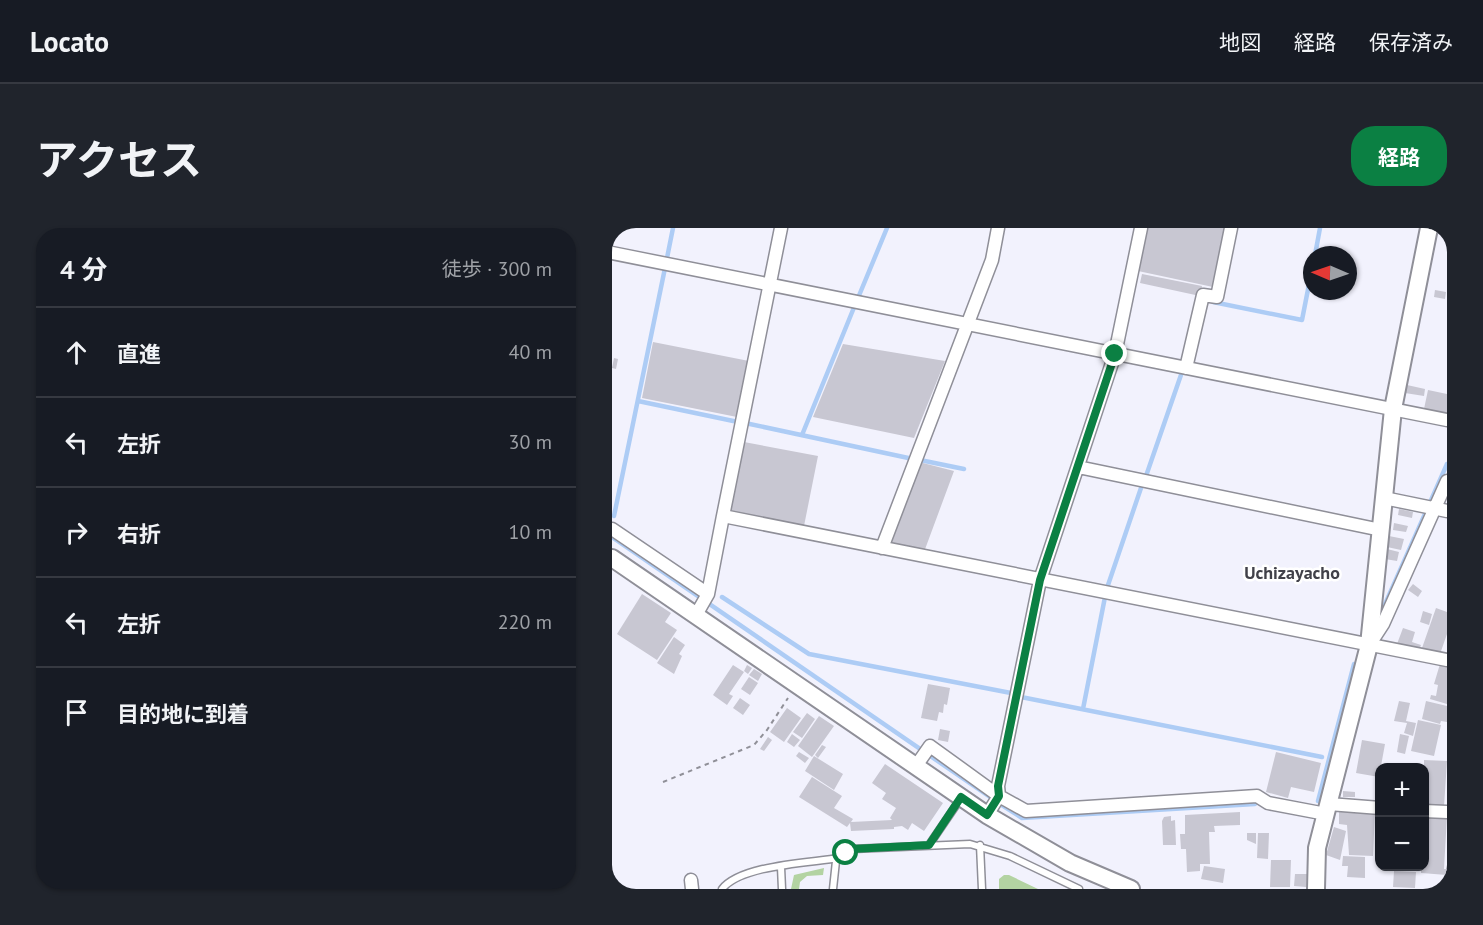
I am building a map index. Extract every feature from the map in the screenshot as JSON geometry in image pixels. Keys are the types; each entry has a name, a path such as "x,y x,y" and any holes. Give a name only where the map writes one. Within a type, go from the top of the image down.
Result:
{"street":[{"path":"703,603 723,516 780,228"},
{"path":"882,548 966,323 992,260 998,228"},
{"path":"994,803 1040,580 1115,354 1142,228"},
{"path":"1186,368 1203,295 1217,297 1231,228"},
{"path":"1316,889 1317,848 1369,645 1393,409 1429,228"},
{"path":"612,253 1447,420"},
{"path":"1078,467 1381,530"},
{"path":"1369,645 1383,624 1447,481"},
{"path":"1384,498 1434,508"},
{"path":"723,516 1447,660"},
{"path":"612,529 797,684 922,757 961,797 1026,811 1257,796 1268,803 1328,809 1375,808"},
{"path":"612,558 703,603"},
{"path":"922,757 930,746 994,803 1070,863 1131,889"},
{"path":"1429,811 1447,812"}],"lane":[{"path":"929,845 961,797"},
{"path":"980,845 982,889"},
{"path":"833,889 833,868 839,858 852,849 980,845 1010,856 1079,889"},
{"path":"722,889 739,876 839,858"},
{"path":"781,867 782,889"}],"path":[{"path":"663,782 754,745 767,730 797,684"}],"green space":[{"path":"824,868 823,875 807,876 800,882 799,889 791,889 794,875"},
{"path":"1004,875 1009,875 1038,889 999,889 999,879"}],"building":[{"path":"1147,228 1225,228 1213,287 1138,271"},
{"path":"1142,274 1202,286 1200,296 1140,283"},
{"path":"1435,290 1446,292 1445,299 1434,297"},
{"path":"653,342 749,361 737,417 642,398"},
{"path":"843,344 945,361 914,438 813,417"},
{"path":"614,358 618,359 616,369 612,368"},
{"path":"1407,385 1425,389 1424,396 1405,393"},
{"path":"1428,390 1447,394 1447,413 1424,409"},
{"path":"744,442 818,456 804,526 730,511"},
{"path":"919,462 954,471 924,552 888,543"},
{"path":"1399,509 1413,512 1412,518 1398,515"},
{"path":"1394,523 1408,526 1406,532 1393,530"},
{"path":"1389,536 1404,539 1401,550 1387,547"},
{"path":"1387,549 1399,552 1397,561 1385,559"},
{"path":"1413,584 1422,591 1418,597 1408,590"},
{"path":"642,594 671,613 665,622 677,630 657,660 617,634"},
{"path":"1436,608 1447,612 1447,634 1440,654 1422,648"},
{"path":"1423,611 1432,614 1429,625 1420,622"},
{"path":"1403,628 1415,632 1412,642 1421,645 1419,650 1397,644"},
{"path":"674,637 685,645 679,654 682,656 674,674 657,663"},
{"path":"1440,664 1447,666 1447,704 1430,699 1431,695 1436,696 1438,685 1434,684"},
{"path":"733,665 744,672 729,694 733,696 727,705 713,695"},
{"path":"747,665 752,668 748,674 744,671"},
{"path":"754,669 762,674 758,681 749,675"},
{"path":"749,677 758,683 750,695 741,689"},
{"path":"928,684 950,688 947,705 944,704 943,713 939,712 937,721 921,718"},
{"path":"740,698 750,705 743,715 733,708"},
{"path":"1399,701 1410,703 1406,721 1416,723 1413,736 1404,733 1407,723 1394,721"},
{"path":"1426,701 1447,706 1447,722 1441,721 1440,724 1422,719"},
{"path":"787,708 801,718 784,742 770,732"},
{"path":"807,713 815,719 802,738 793,732"},
{"path":"819,716 834,726 812,757 798,746"},
{"path":"1418,720 1441,725 1434,756 1411,751"},
{"path":"940,729 950,731 948,742 938,740"},
{"path":"792,734 800,740 794,747 787,742"},
{"path":"1400,734 1409,736 1405,754 1397,752"},
{"path":"768,737 772,740 764,751 760,749"},
{"path":"1362,740 1385,744 1382,763 1375,763 1375,776 1356,773"},
{"path":"822,745 826,747 818,758 815,755"},
{"path":"799,752 809,758 805,763 796,756"},
{"path":"1276,752 1321,763 1314,792 1291,787 1288,798 1266,792"},
{"path":"814,756 843,774 834,790 805,771"},
{"path":"1424,760 1447,761 1444,807 1429,806 1429,763 1424,763"},
{"path":"885,764 943,803 924,831 912,823 908,830 902,826 894,827 894,829 851,831 850,823 847,827 799,797 812,777 842,796 834,808 853,819 851,822 892,820 890,818 896,808 882,799 886,793 872,783"},
{"path":"1343,791 1355,792 1355,797 1343,797"},
{"path":"1339,809 1375,811 1373,856 1349,855 1347,825 1339,824"},
{"path":"1240,812 1240,825 1214,826 1215,832 1209,832 1210,864 1200,864 1200,871 1187,872 1186,849 1181,849 1180,834 1185,834 1185,815"},
{"path":"1429,815 1447,816 1444,869 1447,869 1447,875 1421,873 1421,871 1429,871"},
{"path":"1171,816 1171,821 1175,820 1176,845 1163,845 1162,821 1164,817"},
{"path":"1334,827 1346,831 1340,860 1326,855"},
{"path":"1247,833 1256,833 1256,844 1247,840"},
{"path":"1258,833 1269,833 1268,859 1257,858"},
{"path":"1343,856 1365,857 1365,878 1347,877 1348,866 1342,866"},
{"path":"1271,860 1291,860 1290,887 1270,887"},
{"path":"1204,866 1225,869 1223,883 1201,879"},
{"path":"1394,871 1416,872 1415,888 1393,887"},
{"path":"1295,874 1307,874 1306,887 1294,886"}],"waterway":[{"path":"667,258 673,228"},
{"path":"858,298 887,228"},
{"path":"1317,246 1320,228"},
{"path":"614,516 665,268"},
{"path":"1213,302 1302,320 1306,300"},
{"path":"802,435 855,305"},
{"path":"1146,476 1182,372"},
{"path":"638,401 738,422"},
{"path":"745,423 913,459"},
{"path":"920,460 964,469"},
{"path":"1382,611 1447,464"},
{"path":"1107,588 1142,485"},
{"path":"612,537 990,797"},
{"path":"722,597 809,654 1011,693"},
{"path":"1083,709 1105,597"},
{"path":"1318,801 1354,664"},
{"path":"1021,697 1322,757"},
{"path":"997,802 1022,818 1255,804"}],"district":[{"name":"Uchizayacho","path":"1292,573"}],"route":[{"path":"846,853 852,849 929,845 961,797 987,815 999,796 998,786 1040,580 1115,354"}]}
